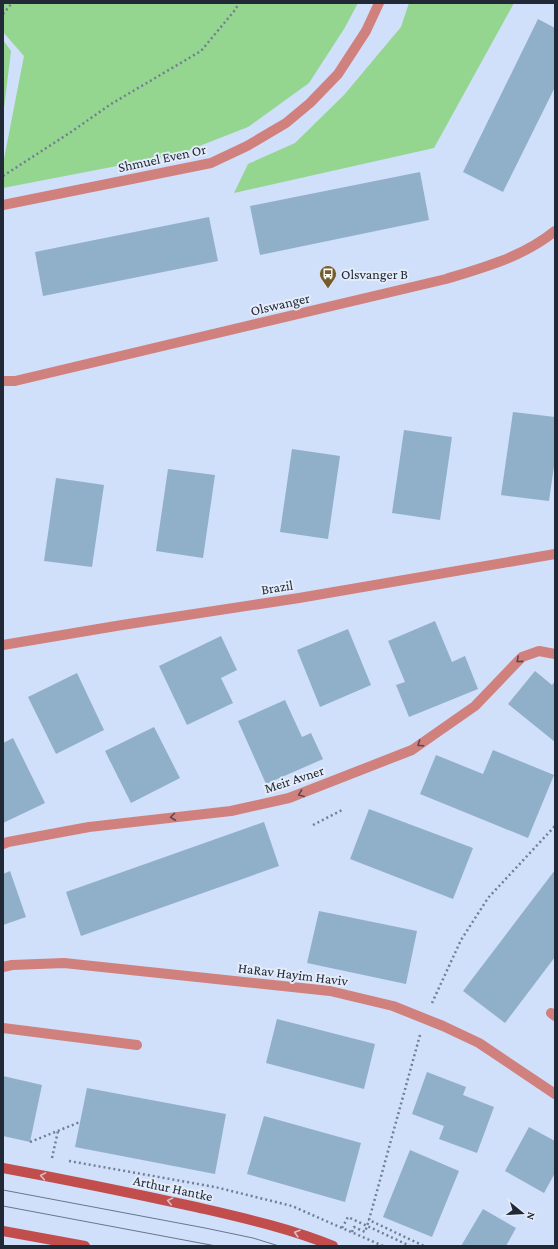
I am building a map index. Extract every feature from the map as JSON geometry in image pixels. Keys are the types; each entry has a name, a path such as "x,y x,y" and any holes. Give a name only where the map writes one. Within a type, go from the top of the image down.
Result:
{"main road":[{"name":"Arthur Hantke","path":"3,1168 235,1216 299,1234 333,1246"},
{"path":"3,1232 85,1246"}],"street":[{"name":"Shmuel Even Or","path":"3,205 211,162 246,146 286,122 310,103 338,74 366,31 379,3"},
{"name":"Olswanger","path":"3,381 14,381 446,279 505,260 542,242 555,231"},
{"name":"Brazil","path":"3,645 299,598 555,554"},
{"name":"Meir Avner","path":"3,844 89,827 231,811 289,798 412,750 474,706 522,657 539,651 555,654"},
{"name":"HaRav Hayim Haviv","path":"3,967 12,965 64,963 336,992 392,1006 449,1029 479,1043 555,1094"},
{"path":"3,1028 137,1046"}],"path":[{"path":"3,14 12,3"},
{"path":"3,176 111,104 201,51 235,10 239,3"},
{"path":"313,825 344,809"},
{"path":"30,1142 80,1122"},
{"path":"52,1158 59,1131"},
{"path":"342,1228 348,1217 410,1246"},
{"path":"352,1232 354,1227 365,1232 369,1220"}],"green space":[{"path":"3,3 358,3 344,29 309,83 248,127 179,154 3,188 3,164 24,56 3,32"},
{"path":"409,3 514,3 434,148 234,193 248,164 295,143 344,95 401,27"},
{"path":"3,40 11,51 3,116"}],"building":[{"path":"538,19 555,28 555,87 503,192 463,172"},
{"path":"420,172 429,220 260,255 250,206"},
{"path":"209,217 218,261 43,296 35,252"},
{"path":"513,412 555,417 555,459 549,501 501,495"},
{"path":"404,430 452,437 440,520 392,513"},
{"path":"292,449 340,456 328,539 280,532"},
{"path":"168,469 215,475 203,558 156,551"},
{"path":"56,478 104,485 92,567 44,561"},
{"path":"435,621 452,662 465,656 478,689 409,717 396,685 405,682 388,641"},
{"path":"348,629 371,685 320,707 297,650"},
{"path":"221,636 237,670 221,678 233,703 187,725 159,666"},
{"path":"535,671 552,685 555,681 555,742 508,704"},
{"path":"77,673 104,730 56,754 28,697"},
{"path":"285,700 302,737 311,733 323,759 266,784 238,721"},
{"path":"154,727 180,778 131,803 105,751"},
{"path":"13,738 45,803 3,823 3,743"},
{"path":"493,750 554,775 528,838 420,794 436,755 483,774"},
{"path":"369,809 473,848 453,899 350,859"},
{"path":"264,822 279,866 81,936 66,892"},
{"path":"555,870 555,957 505,1023 463,991"},
{"path":"10,871 26,917 3,925 3,874"},
{"path":"319,911 417,931 406,984 307,963"},
{"path":"277,1019 375,1044 364,1089 266,1063"},
{"path":"427,1072 466,1087 463,1095 494,1107 477,1153 439,1139 444,1126 412,1114"},
{"path":"3,1076 42,1085 30,1142 3,1136"},
{"path":"87,1088 226,1114 215,1174 75,1147"},
{"path":"264,1116 361,1143 345,1202 247,1174"},
{"path":"529,1127 555,1141 555,1173 544,1193 505,1171"},
{"path":"410,1150 459,1171 432,1237 383,1217"},
{"path":"483,1209 516,1228 506,1246 461,1246"}],"tram line":[{"path":"3,1190 205,1228 253,1238 279,1246"},
{"path":"3,1206 216,1246"}],"place":[{"name":"Olsvanger B","path":"328,289"}]}
